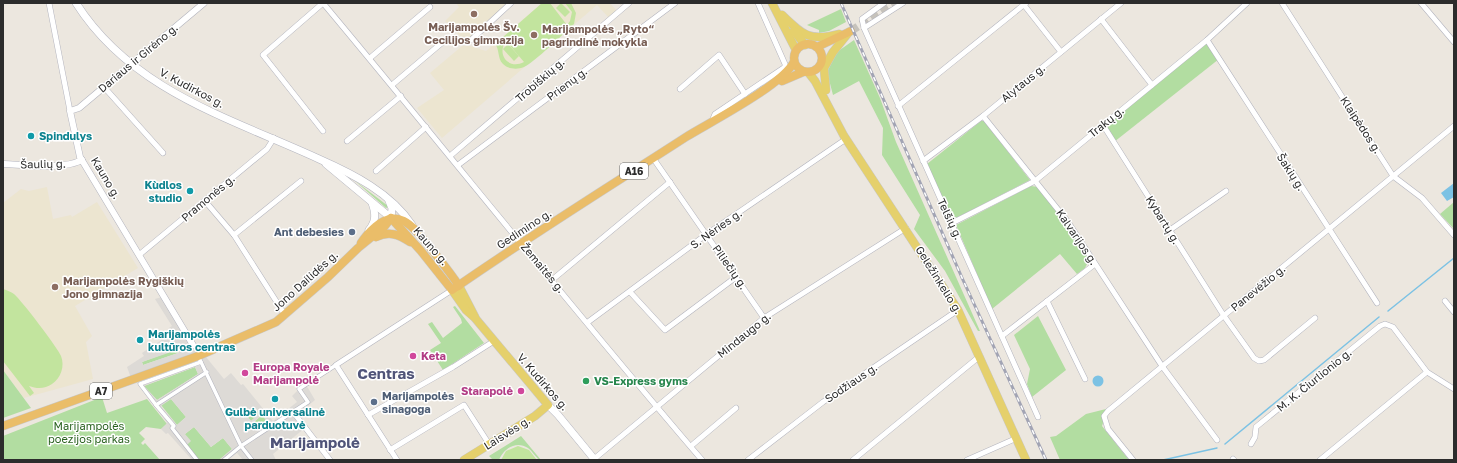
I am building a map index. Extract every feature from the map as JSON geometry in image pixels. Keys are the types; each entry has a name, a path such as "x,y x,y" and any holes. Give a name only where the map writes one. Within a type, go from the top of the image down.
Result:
{"highway":[{"path":"819,51 847,33"},
{"path":"804,44 819,51 819,67 805,72 796,66 794,62 796,50 804,44"},
{"name":"Gedimino g.","path":"455,288 653,158 763,90 789,71 794,62"},
{"name":"Gedimino g.","path":"763,90 805,72"},
{"path":"390,218 403,220 413,227"},
{"name":"Jono Dailidės g.","path":"200,359 276,322 358,248 369,236 384,227 390,218"},
{"name":"Kauno g.","path":"390,218 455,288"},
{"name":"V. Kudirkos g.","path":"413,227 450,271 455,288"},
{"path":"369,236 392,234 406,240 421,251"},
{"name":"A7","path":"3,426 200,359"}],"main road":[{"name":"V. Kudirkos g.","path":"76,3 101,35 131,64 154,82 184,99 352,174 389,201 407,218 413,227"},
{"path":"772,3 804,44"},
{"path":"772,3 796,50"},
{"path":"782,15 803,34 811,38 821,38 847,33"},
{"path":"826,90 824,68 833,52 847,33"},
{"name":"Geležinkelio g.","path":"819,67 831,111"},
{"name":"Geležinkelio g.","path":"805,72 815,81 846,139 906,228 958,310 1026,460"},
{"name":"V. Kudirkos g.","path":"320,159 390,218"},
{"path":"369,236 376,215 371,201"},
{"path":"389,201 392,208 390,218"},
{"name":"V. Kudirkos g.","path":"455,288 475,318 595,460"},
{"name":"Laisvės g.","path":"464,460 537,415 548,405"},
{"path":"537,415 545,412 556,413"}],"street":[{"name":"Kauno g.","path":"49,3 70,111 82,160 193,345"},
{"name":"Dariaus ir Girėno g.","path":"70,111 79,108 204,3"},
{"path":"323,3 263,55 323,131"},
{"name":"Žemaitės g.","path":"323,3 588,322 656,408 702,460"},
{"path":"392,85 444,41 471,40 511,3"},
{"name":"Trobiškių g.","path":"450,156 629,3"},
{"name":"Prienų g.","path":"458,165 675,3"},
{"path":"712,121 715,114 781,70 785,65 758,3"},
{"path":"864,28 903,3"},
{"name":"Alytaus g.","path":"923,161 983,116 1121,3"},
{"name":"Trakų g.","path":"952,223 1035,181 1207,40 1247,3"},
{"name":"Klaipėdos g.","path":"1282,3 1393,176 1422,198 1454,235"},
{"path":"1422,3 1454,42"},
{"path":"881,4 886,14"},
{"name":"Telšių g.","path":"881,4 861,21 1038,417"},
{"path":"898,106 1025,4 1061,52"},
{"path":"370,58 430,7"},
{"path":"1101,19 1152,85"},
{"name":"Šakių g.","path":"1207,40 1377,303"},
{"path":"680,89 719,55 745,94"},
{"path":"104,87 163,153"},
{"path":"347,141 401,96"},
{"name":"Kalvarijos g.","path":"983,116 1068,222 1162,366 1217,440"},
{"name":"Kybartų g.","path":"1103,125 1224,316 1254,358 1259,361 1264,360 1315,318"},
{"name":"Panevėžio g.","path":"1133,460 1108,429 1104,416 1108,411 1454,126"},
{"path":"376,171 426,127"},
{"name":"Pramonės g.","path":"139,255 267,149 274,138"},
{"name":"S. Nėries g.","path":"588,322 707,234 846,139"},
{"name":"Piliečių g.","path":"653,158 764,318"},
{"name":"Šaulių g.","path":"3,166 73,164 82,160"},
{"path":"234,235 301,181"},
{"path":"552,280 670,182"},
{"path":"1170,230 1226,191"},
{"path":"205,201 234,235 285,315"},
{"name":"Mindaugo g.","path":"595,460 764,318 906,228"},
{"path":"1002,336 1095,264"},
{"path":"630,292 665,330 736,277"},
{"name":"Gedimino g.","path":"294,413 308,402 299,389 455,288"},
{"path":"1047,301 1085,379"},
{"path":"1445,301 1454,312"},
{"name":"Sodžiaus g.","path":"748,460 823,402 958,310"},
{"name":"M. K. Čiurlionio g.","path":"1251,444 1255,437 1256,427 1380,326 1388,324 1393,327 1427,372"},
{"path":"368,414 453,367 494,341"},
{"path":"853,460 980,356"},
{"path":"197,460 172,428 174,426 140,384 200,359 241,446 252,460"},
{"path":"336,366 396,460"},
{"path":"156,405 207,372"},
{"path":"1320,460 1427,372 1454,389"},
{"path":"390,450 464,405 489,444"},
{"path":"691,446 736,408"},
{"path":"224,460 241,446 294,413 330,460"},
{"path":"967,460 1017,438"}],"shaded area":[{"name":"Marijampolės Šv. Cecilijos gimnazija","path":"456,3 508,3 470,37 461,37 445,21 459,7"},
{"path":"542,3 610,3 617,11 609,18 597,5 442,138 417,108 444,90 430,73 462,46 470,46 486,51"},
{"name":"Marijampolės Rygiškių Jono gimnazija","path":"47,187 53,219 71,215 72,217 97,202 138,268 75,306 92,336 86,342 93,379 24,398 3,370 3,203 21,189 29,191"},
{"path":"162,297 196,352 131,378 127,367 144,356 142,353 172,333 169,328 172,326 155,299","holes":["177,350 178,353 143,365 142,362"]},
{"path":"206,357 224,379 231,373 241,385 243,384 273,421 297,402 292,396 305,385 315,400 296,416 305,428 273,454 276,460 243,460 237,453 228,460 219,460 232,449 223,438 211,447 194,427 185,434 191,441 187,445 199,460 192,460 168,433 166,434 161,429 167,423 137,383","holes":["195,367 198,374 157,400 144,386","171,399 186,417 177,425 161,406","255,408 259,413 251,421 248,417","262,415 266,420 257,428 253,423"]}],"green space":[{"name":"Marijampolės „Ryto“ pagrindinė mokykla","path":"542,3 550,3 567,25 570,21 572,12 565,3 571,3 576,13 574,24 542,54 524,67 513,68 505,66 501,62 498,49 495,44","holes":["506,41 524,62 513,64 506,60 502,51"]},
{"path":"561,3 570,12 565,17 556,8"},
{"path":"841,9 846,22 829,31 819,33 819,30 807,25"},
{"path":"854,40 880,98 896,142 980,331 978,331 945,271 914,229 920,215 882,155 883,128 859,81 833,95 827,72 837,52"},
{"path":"1207,40 1219,59 1114,142 1103,125"},
{"path":"508,44 519,56 514,61 503,49"},
{"path":"981,121 984,121 1030,180 958,217 952,217 927,164"},
{"path":"354,180 388,206 388,207 386,208"},
{"path":"1031,186 1038,187 1066,222 1089,260 1085,268 1077,274 1060,254 992,309 956,225"},
{"path":"1454,202 1454,229 1440,214"},
{"path":"3,289 14,294 54,344 61,356 63,364 58,378 49,386 44,388 29,386 34,393 30,396 3,361"},
{"path":"455,306 484,343 443,370 430,350 441,343 428,324 432,322 443,338 462,323 453,307"},
{"path":"1038,316 1066,370 1032,397 1027,384 1030,369 1014,335"},
{"path":"177,349 178,353 143,365 142,362"},
{"path":"195,367 198,374 157,400 144,386"},
{"path":"3,370 31,408 3,418"},
{"name":"Marijampolės poezijos parkas","path":"102,397 107,413 147,399 167,424 161,429 146,427 139,433 145,439 141,443 143,445 145,443 160,460 3,460 3,436"},
{"path":"171,399 186,417 177,425 161,405"},
{"path":"255,408 260,413 251,421 247,417"},
{"path":"1106,409 1102,416 1104,420 1102,426 1129,460 1060,460 1050,437 1056,436 1086,414"},
{"path":"262,415 266,420 257,428 253,423"},
{"path":"194,427 211,447 223,438 232,449 219,460 199,460 186,445 185,434"},
{"path":"521,436 541,460 539,460 528,448 519,445 515,445 507,449 499,460 493,460 489,456"},
{"path":"518,446 529,450 537,460 501,460 506,451"}],"water":[{"path":"1454,183 1454,197 1447,201 1441,193"},
{"path":"1098,375 1102,377 1104,381 1102,385 1098,387 1094,385 1092,381 1094,377"}],"waterway":[{"path":"1388,311 1454,258"},
{"path":"1225,444 1379,317"},
{"path":"1163,460 1217,448"}],"tunnel":[{"path":"851,31 894,3"}],"railway":[{"path":"841,3 963,280 1046,460"}],"place":[{"name":"Marijampolės Šv. Cecilijos gimnazija","path":"474,14"},
{"name":"Marijampolės „Ryto“ pagrindinė mokykla","path":"534,35"},
{"name":"Spindulys","path":"31,136"},
{"name":"Kùdlos studio","path":"190,191"},
{"name":"Ant debesies","path":"352,232"},
{"name":"Marijampolės Rygiškių Jono gimnazija","path":"55,287"},
{"name":"Marijampolės kultūros centras","path":"140,340"},
{"name":"Keta","path":"413,356"},
{"name":"Europa Royale Marijampolė","path":"245,373"},
{"name":"VS-Express gyms","path":"586,381"},
{"name":"Starapolė","path":"521,391"},
{"name":"Gulbė universalinė parduotuvė","path":"275,399"},
{"name":"Marijampolės sinagoga","path":"374,402"}],"district":[{"name":"Centras","path":"386,374"},
{"name":"Marijampolė","path":"315,443"}]}
